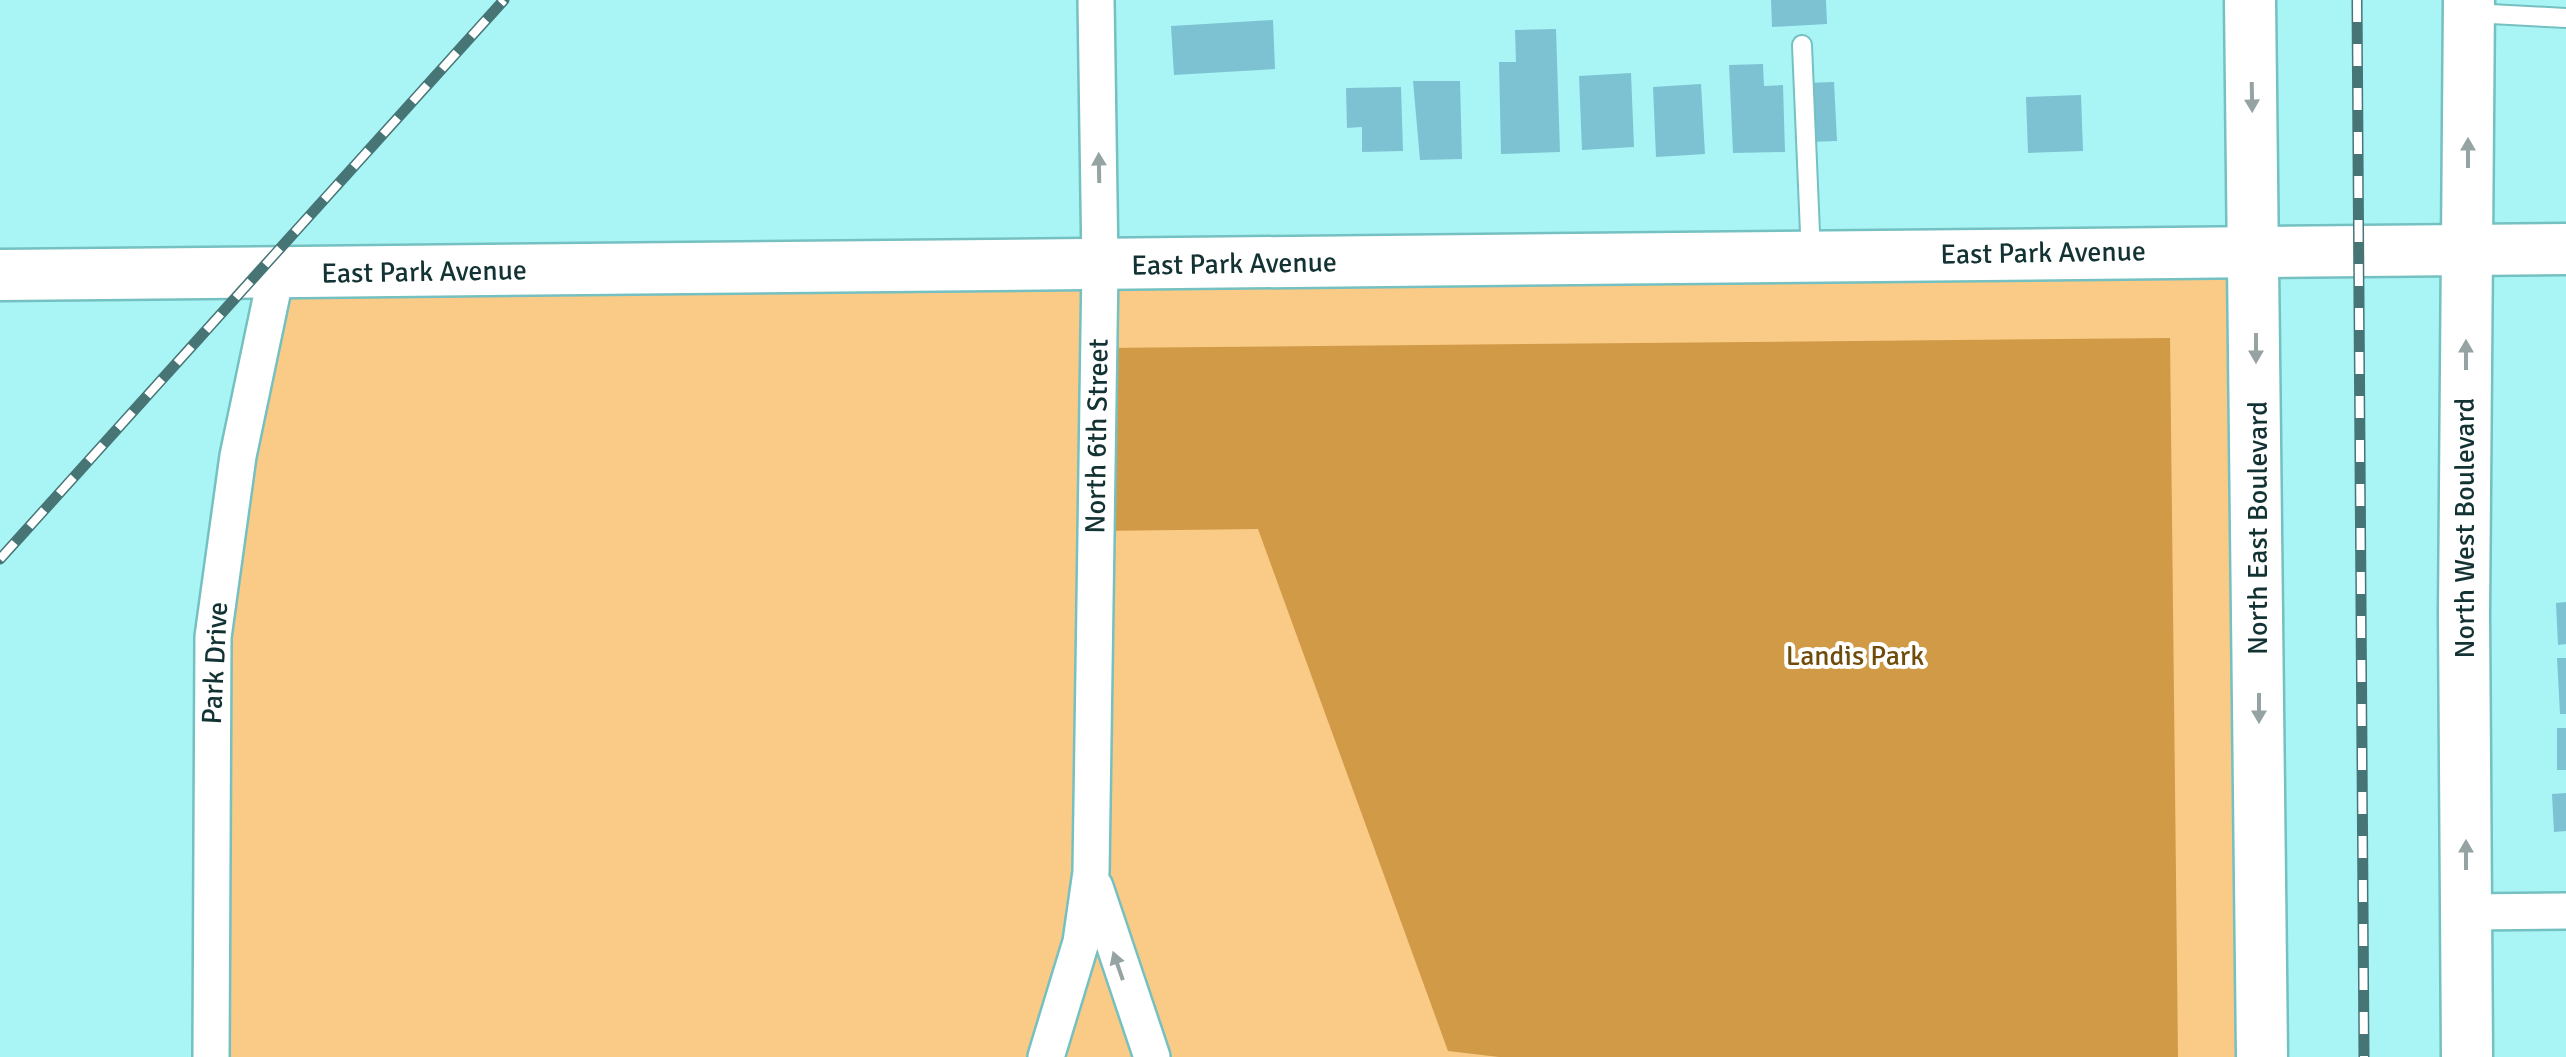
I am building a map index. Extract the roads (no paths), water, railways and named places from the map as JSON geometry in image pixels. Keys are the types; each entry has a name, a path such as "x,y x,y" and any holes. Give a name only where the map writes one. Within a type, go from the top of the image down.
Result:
{"main road":[{"name":"North East Boulevard","path":"2250,0 2256,250 2262,1057"},
{"name":"North West Boulevard","path":"2467,1057 2469,7"},
{"name":"East Park Avenue","path":"0,275 2566,249"}],"street":[{"name":"North 6th Street","path":"1046,1057 1080,942 1091,872 1100,265 1096,0"},
{"name":"Park Drive","path":"210,1057 213,637 238,456 276,275"},
{"name":"North 6th Street","path":"1091,872 1111,944 1152,1057"},
{"path":"2466,912 2566,911"}],"lane":[{"path":"2469,7 2566,18"},
{"path":"1802,45 1810,256"}],"railway":[{"path":"0,559 504,0"},
{"path":"2357,0 2364,1057"}],"park label":[{"name":"Landis Park","path":"1855,656"}]}
